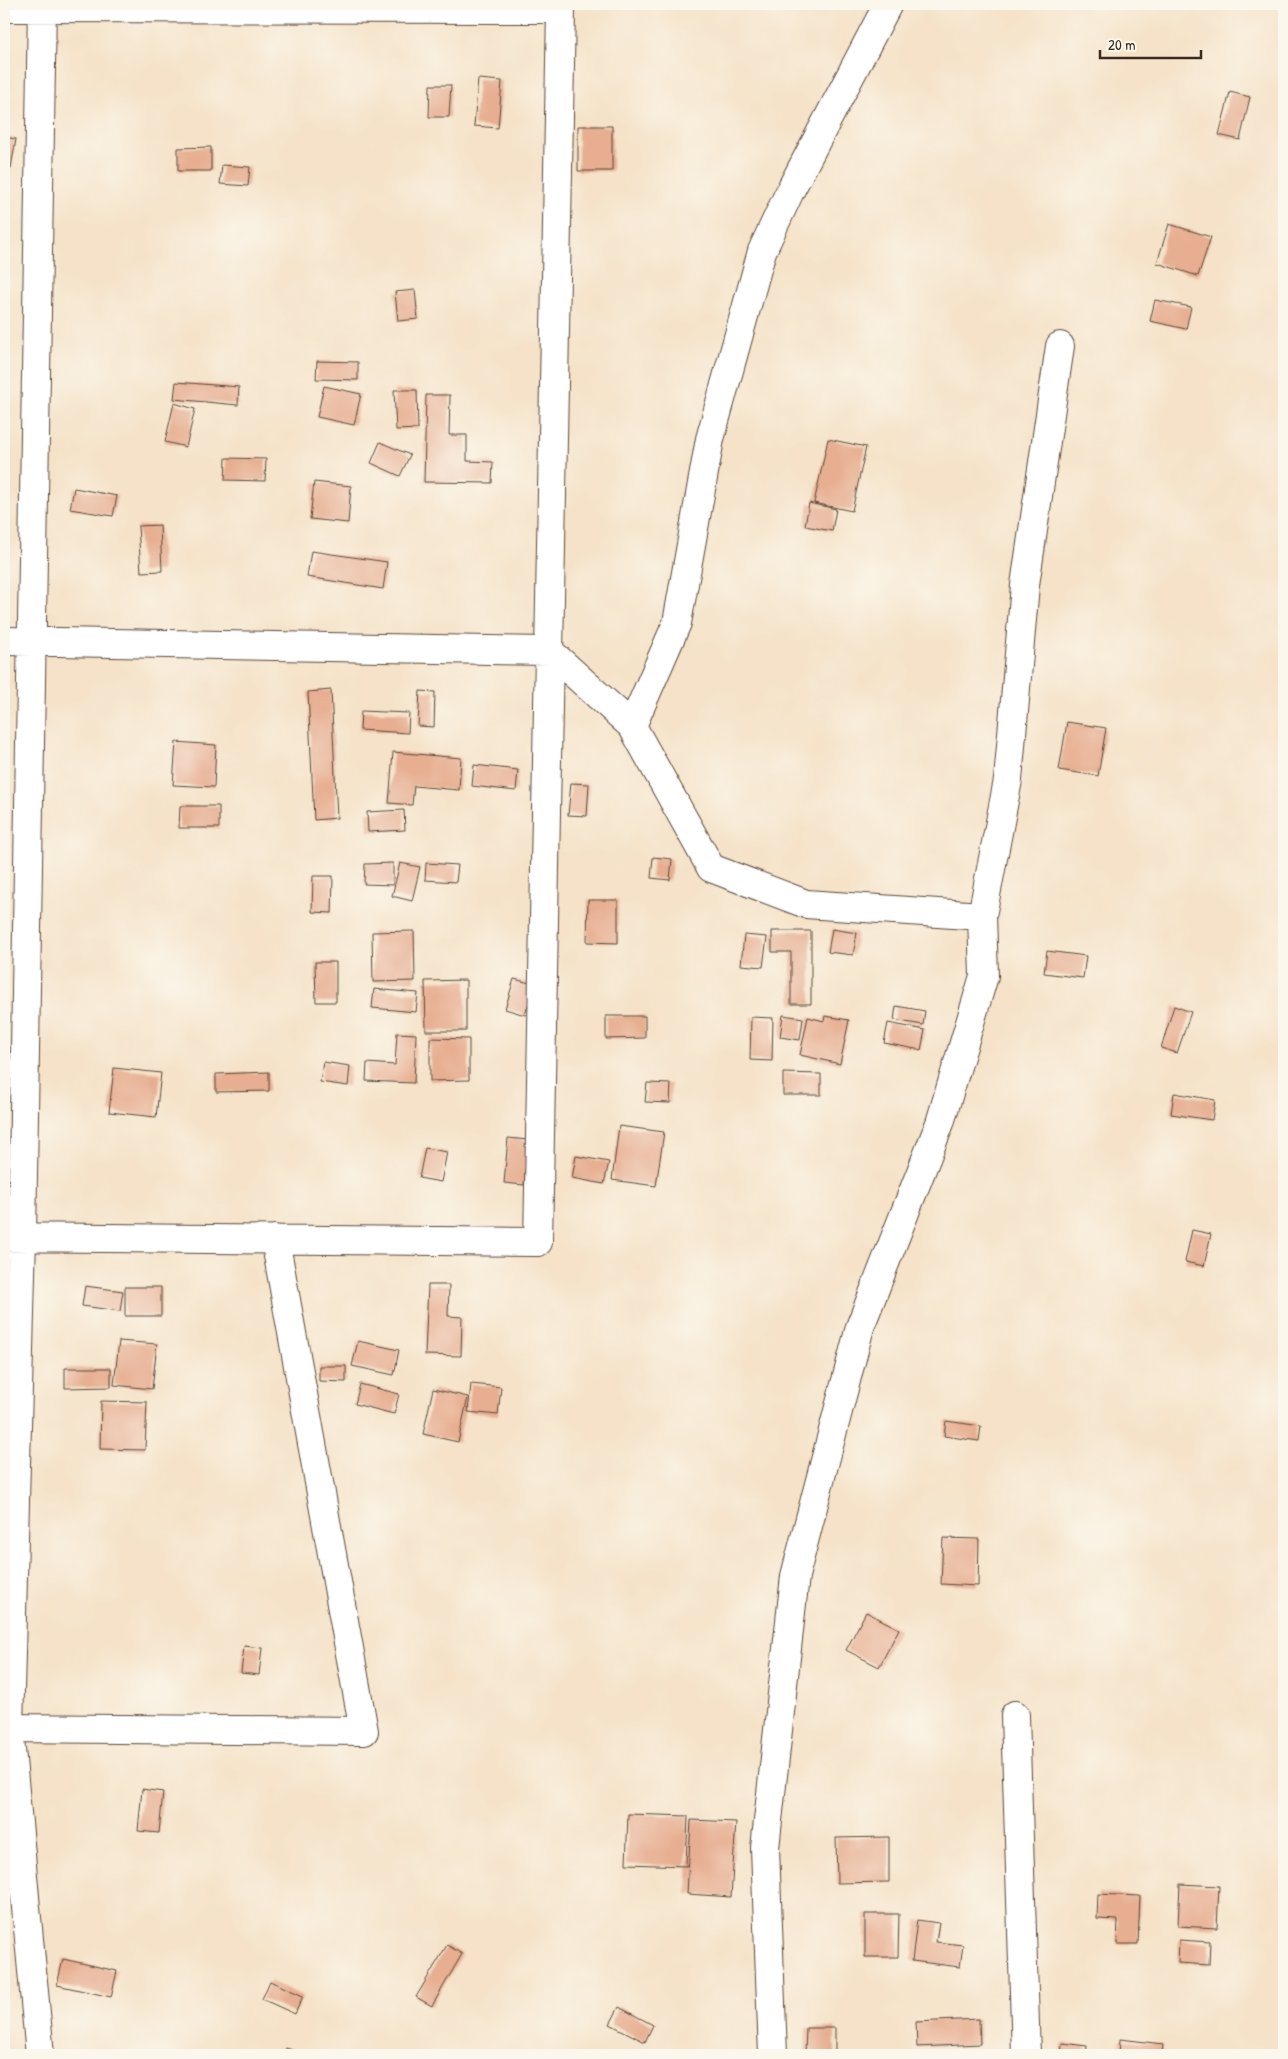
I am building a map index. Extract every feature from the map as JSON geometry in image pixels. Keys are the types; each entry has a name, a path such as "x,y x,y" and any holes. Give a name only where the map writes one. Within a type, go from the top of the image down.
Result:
{"street":[{"path":"632,726 677,623 710,439 762,251 791,188 888,4"},
{"path":"40,2055 6,1728 13,1237 32,642 42,6"},
{"path":"4,8 42,6 560,6 538,1242 13,1237"},
{"path":"773,2055 765,1848 795,1576 860,1327 940,1124 984,976 982,916 1008,780 1025,585 1060,346"},
{"path":"4,641 549,651 632,726 711,868 806,904 982,916"},
{"path":"6,1728 364,1731 275,1240"},
{"path":"1015,1714 1026,2055"}],"building":[{"path":"478,79 502,81 498,128 474,126"},
{"path":"430,85 451,85 449,117 429,117"},
{"path":"1230,92 1250,97 1240,140 1219,135"},
{"path":"578,126 612,126 612,171 578,171"},
{"path":"4,137 16,139 11,168 4,167"},
{"path":"211,147 211,171 178,171 178,148"},
{"path":"222,165 250,167 248,186 220,184"},
{"path":"1169,224 1211,237 1198,276 1157,263"},
{"path":"415,290 418,319 398,321 395,292"},
{"path":"1155,300 1191,307 1186,329 1150,321"},
{"path":"317,361 358,362 358,380 316,379"},
{"path":"176,382 239,387 238,405 174,399"},
{"path":"324,386 361,394 354,425 317,417"},
{"path":"394,390 417,390 418,429 396,430"},
{"path":"426,395 450,395 449,435 467,435 467,461 493,462 492,483 424,482"},
{"path":"174,403 195,409 186,447 165,442"},
{"path":"828,439 866,447 852,511 814,503"},
{"path":"380,442 410,455 400,476 371,463"},
{"path":"226,458 266,459 265,481 225,480"},
{"path":"314,482 351,486 348,523 310,519"},
{"path":"74,488 117,496 113,516 70,509"},
{"path":"809,503 836,509 832,531 805,526"},
{"path":"160,525 162,571 141,572 138,526"},
{"path":"311,551 387,562 383,589 307,577"},
{"path":"331,690 337,818 314,820 308,692"},
{"path":"420,691 435,692 434,727 418,726"},
{"path":"361,711 409,713 408,733 360,730"},
{"path":"1067,722 1106,728 1098,776 1059,770"},
{"path":"176,742 216,745 214,787 173,785"},
{"path":"393,752 461,758 459,790 414,786 412,805 389,803"},
{"path":"474,765 518,770 516,791 472,786"},
{"path":"571,783 589,784 587,816 568,815"},
{"path":"180,806 219,806 219,828 179,828"},
{"path":"404,810 405,830 368,832 367,812"},
{"path":"653,857 672,859 670,880 651,878"},
{"path":"393,863 393,885 364,884 365,864"},
{"path":"400,863 420,867 412,901 392,896"},
{"path":"426,863 458,865 456,882 425,880"},
{"path":"313,876 333,876 332,913 312,912"},
{"path":"588,900 618,900 618,943 587,942"},
{"path":"832,929 857,933 853,955 828,952"},
{"path":"414,931 415,981 373,982 372,932"},
{"path":"772,931 811,931 811,1004 791,1004 791,952 772,952"},
{"path":"744,935 767,937 763,967 741,965"},
{"path":"1047,951 1086,956 1083,978 1044,973"},
{"path":"315,962 336,962 336,1002 316,1002"},
{"path":"514,979 534,984 525,1015 505,1009"},
{"path":"466,980 466,1031 426,1031 425,981"},
{"path":"374,989 418,993 416,1012 372,1008"},
{"path":"896,1006 925,1011 923,1025 894,1020"},
{"path":"1174,1006 1191,1012 1177,1053 1161,1048"},
{"path":"783,1015 803,1018 800,1040 780,1037"},
{"path":"606,1016 645,1016 645,1038 606,1039"},
{"path":"825,1016 849,1020 840,1064 800,1055 808,1017 824,1021"},
{"path":"751,1017 773,1018 772,1061 750,1060"},
{"path":"888,1023 925,1030 921,1050 884,1043"},
{"path":"397,1033 416,1034 414,1083 366,1081 367,1063 395,1065"},
{"path":"430,1038 469,1039 469,1080 430,1081"},
{"path":"323,1062 350,1066 348,1086 320,1082"},
{"path":"114,1068 161,1073 156,1117 109,1112"},
{"path":"269,1072 269,1091 216,1092 216,1074"},
{"path":"783,1073 821,1074 821,1095 783,1095"},
{"path":"647,1083 671,1084 670,1103 645,1102"},
{"path":"1174,1093 1215,1100 1212,1120 1171,1114"},
{"path":"619,1126 664,1132 656,1186 612,1180"},
{"path":"508,1138 528,1140 524,1185 504,1183"},
{"path":"425,1148 447,1152 441,1182 419,1178"},
{"path":"576,1156 609,1162 604,1184 572,1178"},
{"path":"1192,1230 1211,1234 1204,1266 1185,1262"},
{"path":"428,1285 449,1285 448,1316 462,1317 461,1356 425,1355"},
{"path":"85,1286 123,1291 120,1311 82,1306"},
{"path":"125,1287 161,1287 161,1316 125,1316"},
{"path":"119,1341 157,1344 152,1389 114,1385"},
{"path":"358,1341 399,1350 394,1375 352,1366"},
{"path":"319,1366 346,1366 346,1382 319,1381"},
{"path":"65,1368 111,1368 111,1387 65,1388"},
{"path":"360,1384 399,1394 394,1414 355,1404"},
{"path":"471,1384 501,1387 498,1415 468,1412"},
{"path":"433,1389 468,1397 458,1442 423,1434"},
{"path":"101,1401 147,1402 145,1450 100,1449"},
{"path":"946,1421 981,1426 979,1441 944,1436"},
{"path":"943,1538 979,1539 978,1586 941,1584"},
{"path":"866,1612 899,1629 879,1667 846,1650"},
{"path":"244,1646 262,1648 259,1675 241,1673"},
{"path":"142,1789 163,1792 159,1833 138,1831"},
{"path":"628,1814 688,1816 686,1866 626,1864"},
{"path":"691,1820 736,1822 731,1897 687,1894"},
{"path":"889,1837 889,1882 837,1883 836,1838"},
{"path":"1180,1884 1219,1886 1217,1928 1178,1926"},
{"path":"1098,1894 1140,1896 1138,1944 1117,1944 1118,1920 1097,1919"},
{"path":"865,1914 899,1914 898,1957 865,1957"},
{"path":"917,1920 939,1923 936,1942 963,1945 960,1967 912,1961"},
{"path":"1179,1940 1210,1942 1209,1965 1178,1963"},
{"path":"447,1945 462,1954 432,2006 416,1997"},
{"path":"63,1959 117,1971 111,1997 57,1985"},
{"path":"270,1981 303,1996 295,2014 262,1999"},
{"path":"619,2007 653,2025 645,2042 610,2024"},
{"path":"979,2019 980,2044 917,2047 916,2022"},
{"path":"806,2028 835,2028 835,2055 805,2055"},
{"path":"1120,2039 1163,2044 1162,2055 1119,2055"},
{"path":"1062,2043 1087,2046 1086,2055 1061,2055"},
{"path":"286,2048 304,2054 304,2055 284,2055"}]}
